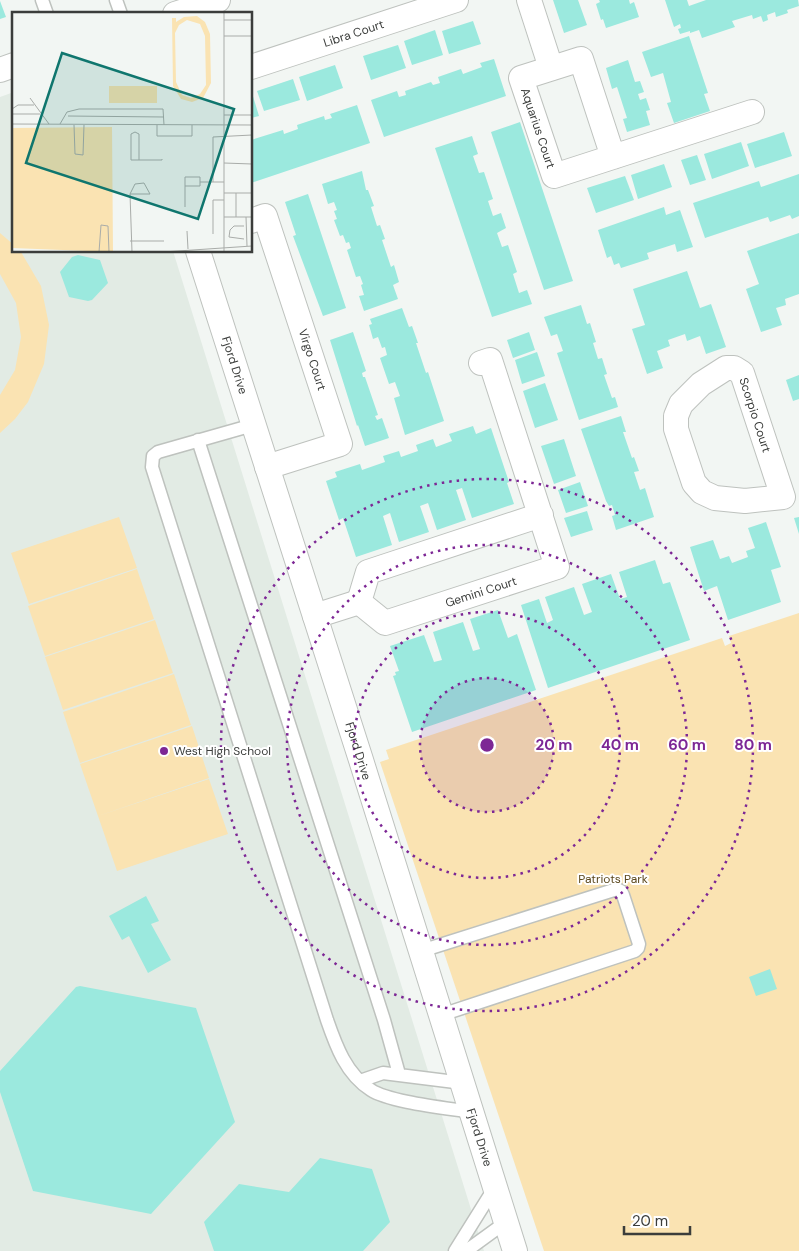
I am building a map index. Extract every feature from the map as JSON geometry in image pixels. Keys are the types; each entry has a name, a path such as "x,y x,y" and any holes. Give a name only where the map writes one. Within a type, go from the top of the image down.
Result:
{"street":[{"path":"188,9 218,0"},
{"name":"Libra Court","path":"252,67 456,0"},
{"path":"529,0 552,68"},
{"name":"Aquarius Court","path":"613,157 581,59 521,78 554,176 613,157 752,112"},
{"path":"0,70 12,66"},
{"name":"Virgo Court","path":"252,221 265,216 340,444 267,467"},
{"name":"Fjord Drive","path":"198,252 515,1251"},
{"name":"Gemini Court","path":"359,602 384,623 557,567 490,360 481,363"},
{"name":"Scorpio Court","path":"726,368 734,368 742,373 791,495 745,500 715,498 702,492 694,483 676,429 676,416 681,404 694,391 726,368"},
{"path":"315,616 359,602 368,572 541,515"}],"lane":[{"path":"42,0 46,12"},
{"path":"116,0 120,12"},
{"path":"253,424 158,452 153,456 152,467 174,537 338,1050 360,1081 381,1095 471,1112"},
{"path":"198,440 384,1020 399,1074"},
{"path":"421,951 617,889 621,891 626,903 638,944 638,948 634,951 441,1015"},
{"path":"360,1081 383,1073 463,1083"},
{"path":"455,1251 495,1187"},
{"path":"466,1251 506,1222"}],"shaded area":[{"name":"West High School","path":"12,93 12,252 173,252 484,1251 0,1251 0,97"}],"green space":[{"path":"0,233 12,243 12,252 21,252 41,286 49,325 44,364 28,402 15,419 0,433 0,395 15,370 21,337 16,303 0,274"},
{"path":"119,517 137,568 29,604 11,553"},
{"path":"137,569 154,619 45,656 28,606"},
{"name":"Patriots Park","path":"799,613 799,1251 544,1251 380,762 389,759 386,750 722,638 725,646 731,643 729,636"},
{"path":"155,620 173,673 63,710 45,657"},
{"path":"174,674 191,725 80,763 63,712"},
{"path":"192,726 209,778 98,816 80,764"},
{"path":"209,779 228,834 117,871 98,816"}],"building":[{"path":"553,0 578,0 587,25 564,33"},
{"path":"599,0 629,0 630,4 634,2 639,17 606,28 603,19 601,20 596,4 600,2"},
{"path":"665,0 687,0 689,6 706,0 798,0 799,6 787,10 788,13 776,17 775,12 767,15 768,20 763,22 761,16 753,19 752,15 732,21 735,27 702,38 699,30 680,34 678,29 681,28 680,24 674,27"},
{"path":"0,1 6,17 0,19"},
{"path":"473,21 481,44 449,54 442,31"},
{"path":"435,30 443,55 412,65 404,41"},
{"path":"689,36 708,93 704,94 710,111 674,123 667,103 671,102 663,73 651,77 642,52"},
{"path":"398,45 406,68 371,80 363,56"},
{"path":"494,59 506,96 384,137 371,100 397,91 399,97 406,95 405,91 431,82 433,85 440,83 438,77 461,69 463,74 482,67 480,63"},
{"path":"628,60 635,82 640,81 644,92 638,94 640,100 646,98 650,110 646,111 650,125 627,132 623,119 627,118 617,87 612,89 606,68"},
{"path":"335,65 343,88 307,101 299,77"},
{"path":"293,79 300,100 264,111 257,91"},
{"path":"252,93 259,116 252,118"},
{"path":"357,105 370,143 252,183 252,140 283,130 284,134 298,129 297,125 324,116 325,120 332,118 330,114"},
{"path":"520,122 573,281 544,290 491,132"},
{"path":"784,132 792,156 755,168 747,144"},
{"path":"472,136 478,154 473,156 479,173 484,172 493,199 488,201 493,216 501,213 506,228 497,233 502,247 508,245 517,272 513,274 519,293 527,290 532,304 492,317 435,148"},
{"path":"741,142 749,166 712,179 704,154"},
{"path":"697,155 706,180 690,185 681,160"},
{"path":"664,164 672,187 638,199 631,175"},
{"path":"362,171 366,190 368,190 374,206 371,207 377,226 380,225 385,239 382,240 391,267 394,265 399,282 393,285 398,299 364,311 359,296 364,295 361,285 363,284 360,276 356,277 347,250 351,248 349,242 346,243 343,235 340,236 334,220 337,219 334,211 337,210 334,202 328,204 322,184"},
{"path":"799,174 799,216 792,219 790,215 770,222 768,217 705,238 693,203 759,181 761,187"},
{"path":"625,176 634,200 596,213 587,188"},
{"path":"308,194 346,308 323,316 293,236 296,235 285,202"},
{"path":"664,207 666,215 680,210 693,247 677,252 675,244 647,253 649,259 621,268 619,263 614,265 611,256 607,258 598,230"},
{"path":"799,233 799,294 785,299 786,305 776,308 782,325 761,332 746,289 759,284 747,251"},
{"path":"78,255 100,260 108,283 92,300 88,301 69,297 60,272 72,257"},
{"path":"687,271 700,308 711,304 726,347 706,354 700,336 687,341 685,334 668,340 670,346 657,351 663,368 647,374 632,329 645,325 633,289"},
{"path":"581,305 587,324 590,323 596,342 593,343 598,359 602,358 607,374 604,375 612,398 615,397 618,407 579,420 557,353 563,351 557,334 551,336 544,317"},
{"path":"402,308 409,327 412,326 426,373 428,372 444,421 405,435 394,398 400,396 395,382 389,384 380,358 387,355 385,347 382,348 378,337 373,339 369,325 372,324 370,319"},
{"path":"353,332 366,371 362,373 363,377 365,377 378,415 375,416 377,420 382,418 389,438 365,446 330,340"},
{"path":"529,332 535,350 513,358 507,340"},
{"path":"537,352 545,376 522,384 515,360"},
{"path":"799,375 799,399 793,401 786,380"},
{"path":"545,383 558,420 535,428 523,391"},
{"path":"621,416 626,432 623,432 632,458 634,457 639,471 634,472 640,490 645,488 654,517 616,530 612,516 615,515 612,505 609,506 606,501 581,429"},
{"path":"473,426 476,434 491,428 509,482 507,483 514,504 472,518 462,488 456,490 466,520 437,530 428,503 420,506 429,532 399,542 390,513 383,516 392,545 356,557 343,518 339,520 326,481 337,477 335,472 360,464 362,470 385,462 383,456 399,451 401,457 418,451 416,445 433,439 436,447 452,441 449,434"},
{"path":"564,439 576,476 554,484 541,446"},
{"path":"580,482 588,506 566,513 558,490"},
{"path":"587,511 593,530 571,537 564,518"},
{"path":"799,517 799,534 794,518"},
{"path":"766,522 781,567 771,570 781,602 728,620 717,586 704,591 690,547 713,540 720,559 729,556 732,563 748,557 746,551 755,548 748,528"},
{"path":"655,560 663,584 670,582 690,640 548,688 521,605 539,599 547,623 553,620 545,597 574,587 584,615 592,612 582,584 611,574 620,599 627,597 619,572"},
{"path":"498,610 508,638 517,634 536,690 412,732 393,676 396,675 395,672 399,671 390,646 424,635 434,662 442,660 433,632 463,622 473,651 480,649 470,619"},
{"path":"146,896 159,921 151,924 171,960 148,973 129,936 122,940 109,916"},
{"path":"770,969 777,989 756,996 749,977"},
{"path":"80,986 196,1008 235,1122 151,1214 33,1191 0,1092 0,1071 76,987"},
{"path":"320,1158 372,1169 390,1222 363,1251 214,1251 204,1222 239,1184 289,1192"}],"place":[{"name":"West High School","path":"164,751"}]}
